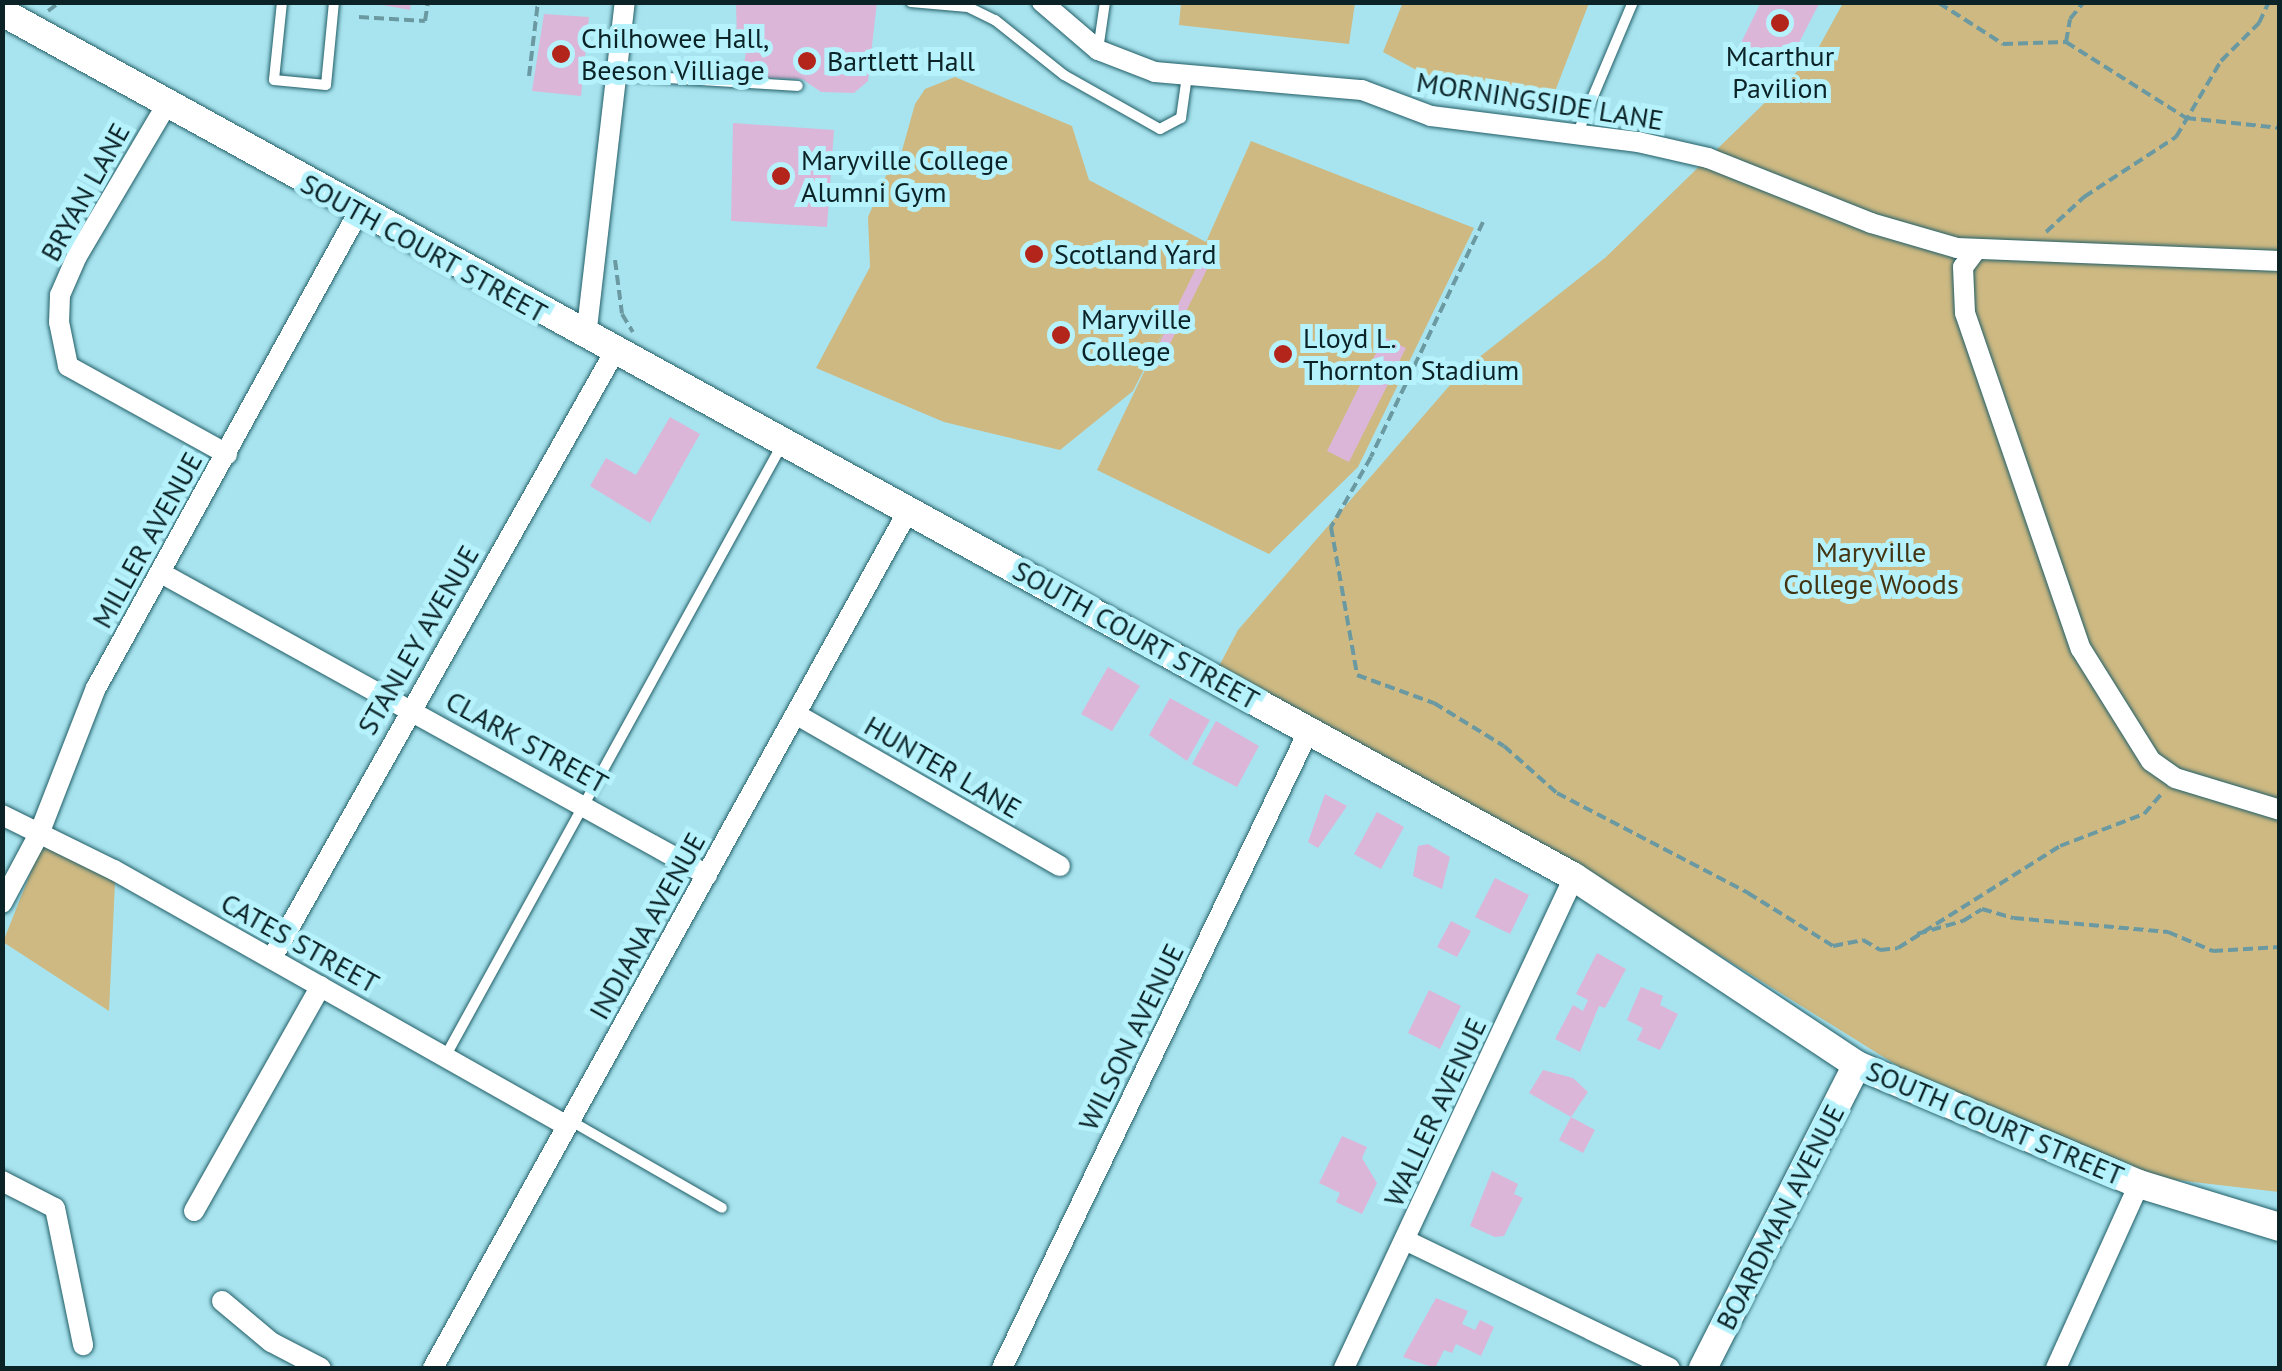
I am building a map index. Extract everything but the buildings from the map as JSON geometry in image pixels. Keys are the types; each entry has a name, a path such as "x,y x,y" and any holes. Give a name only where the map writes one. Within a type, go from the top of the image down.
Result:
{"street":[{"path":"586,336 620,75 624,2"},
{"name":"MORNINGSIDE LANE","path":"1042,2 1098,50 1155,72 1362,90 1431,116 1578,132 1708,158 1912,238 1976,250 2280,262"},
{"name":"SOUTH COURT STREET","path":"14,12 358,212 1574,878 1857,1065 2139,1184 2276,1222"},
{"name":"BRYAN LANE","path":"167,104 77,256 60,295 59,322 68,366 227,454"},
{"name":"MILLER AVENUE","path":"2,902 38,834 96,688 358,212"},
{"path":"1976,250 1963,267 1965,312 2019,455 2057,589 2116,712 2152,762 2175,778 2280,810"},
{"name":"STANLEY AVENUE","path":"272,958 410,708 623,355"},
{"name":"INDIANA AVENUE","path":"437,1367 908,511"},
{"name":"CLARK STREET","path":"161,573 707,875"},
{"name":"HUNTER LANE","path":"798,716 1060,866"},
{"name":"WILSON AVENUE","path":"1002,1368 1308,730"},
{"name":"CATES STREET","path":"2,815 272,958 569,1123"},
{"name":"WALLER AVENUE","path":"1344,1368 1574,878"},
{"path":"194,1211 321,986"},
{"name":"BOARDMAN AVENUE","path":"1702,1368 1857,1065"},
{"path":"2,1181 55,1208 83,1345"},
{"path":"2056,1368 2139,1184"},
{"path":"1406,1240 1670,1368"},
{"path":"222,1301 271,1342 321,1368"}],"lane":[{"path":"282,2 274,80 326,86 334,2"},
{"path":"911,2 968,7 995,20 1064,76 1160,129 1182,118 1187,76"},
{"path":"1098,50 1105,2"},
{"path":"1578,132 1633,2"},
{"path":"620,75 798,86"},
{"path":"445,1057 784,442"},
{"path":"569,1123 722,1208"}],"path":[{"path":"359,17 425,21 428,2"},
{"path":"530,76 538,2"},
{"path":"1896,2 1939,3 2004,44 2066,42 2186,118 2280,128"},
{"path":"2066,42 2070,19 2084,2"},
{"path":"2024,252 2084,197 2176,137 2269,2"},
{"path":"1483,222 1371,457 1330,527 1358,675 1434,703 1504,746 1556,793 1748,892 1833,946 1863,940 1880,950 1898,948 2060,846 2144,814 2175,778"},
{"path":"607,258 615,260 622,314 638,342 623,355"},
{"path":"1915,935 1964,921 1982,909 2014,918 2168,932 2213,952 2280,948"}],"green space":[{"path":"1181,2 1355,3 1349,44 1179,25"},
{"path":"1403,2 1589,3 1554,94 1474,101 1383,52"},
{"name":"Maryville College Woods","path":"1843,3 2279,3 2279,1192 2159,1178 1927,1084 1663,920 1218,668 1238,630 1463,370 1606,257 1815,54"},
{"path":"955,77 1072,126 1089,180 1206,242 1251,141 1474,228 1358,467 1269,554 1097,470 1167,324 1133,391 1060,450 944,422 816,368 870,267 868,217 891,164 898,165 915,104 925,89"},
{"path":"42,844 115,882 109,1011 3,942"}],"place":[{"name":"Mcarthur Pavilion","path":"1780,23"},
{"name":"Chilhowee Hall, Beeson Villiage","path":"561,54"},
{"name":"Bartlett Hall","path":"807,61"},
{"name":"Maryville College Alumni Gym","path":"781,176"},
{"name":"Scotland Yard","path":"1034,254"},
{"name":"Maryville College","path":"1061,335"},
{"name":"Lloyd L. Thornton Stadium","path":"1283,354"}]}
